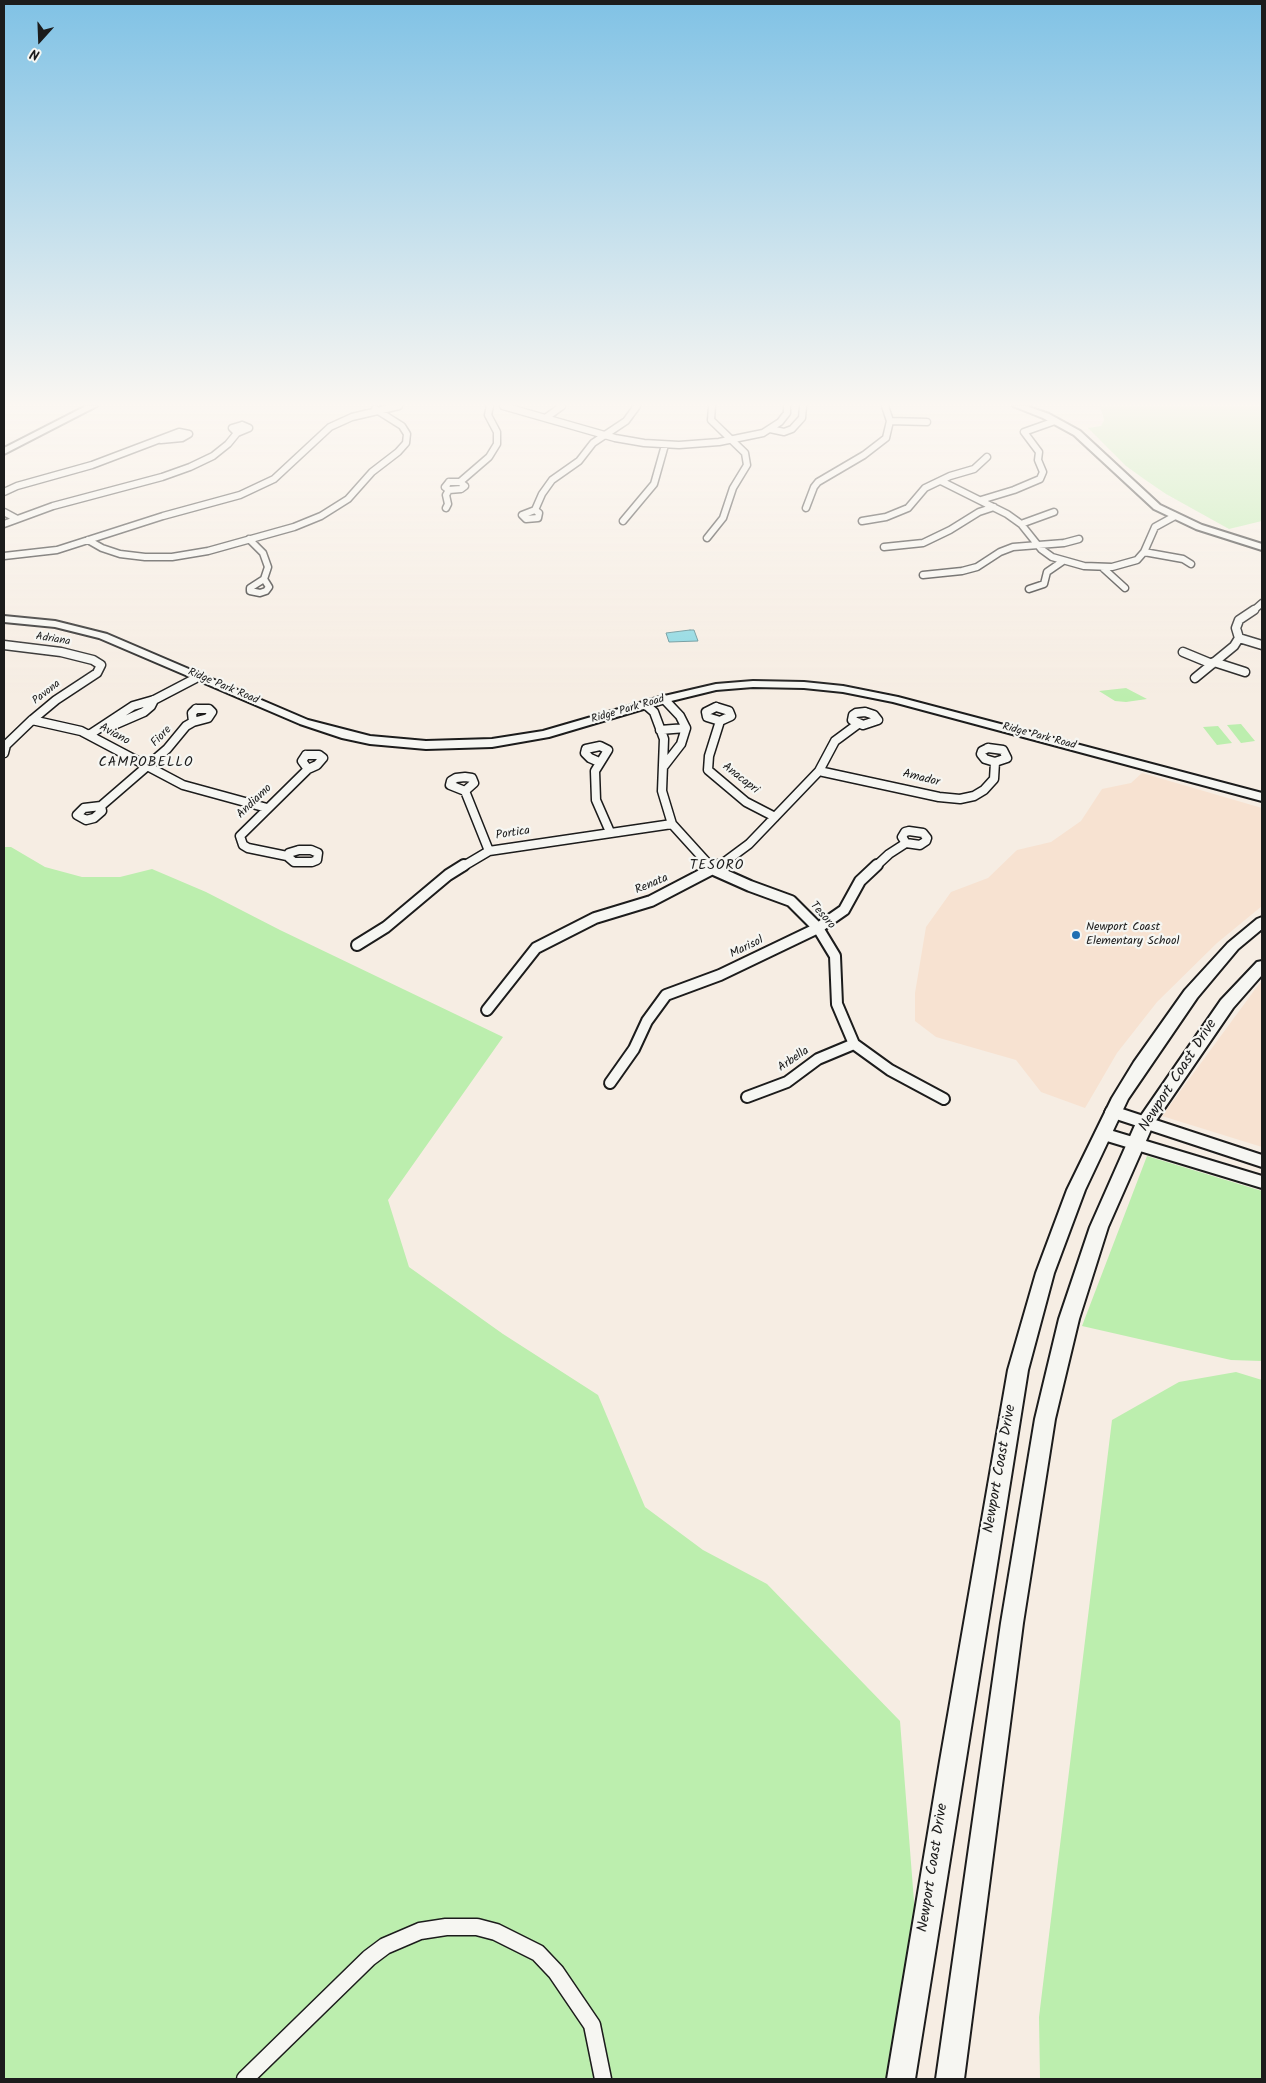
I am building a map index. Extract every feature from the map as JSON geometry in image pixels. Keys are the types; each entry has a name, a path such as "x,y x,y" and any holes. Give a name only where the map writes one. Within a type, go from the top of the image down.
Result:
{"main road":[{"name":"Newport Coast Drive","path":"901,2079 1018,1370 1045,1273 1076,1190 1113,1112 1140,1066 1185,1002 1233,946 1262,922"},
{"name":"Newport Coast Drive","path":"950,2079 1012,1624 1045,1419 1069,1319 1099,1227 1145,1123 1227,1004 1262,966"}],"street":[{"path":"4,524 63,503"},
{"path":"4,556 41,553 163,516 213,503"},
{"path":"88,540 102,548 120,554 157,558 197,553 294,527 332,511 342,503"},
{"path":"446,508 448,503"},
{"path":"534,510 537,503"},
{"path":"623,521 638,503"},
{"path":"707,538 723,518 728,503"},
{"path":"806,508 808,503"},
{"path":"862,521 878,519 902,511 913,503"},
{"path":"987,503 1021,524 1045,552 1063,561 1103,568 1131,563 1137,560 1144,552 1155,526 1175,516"},
{"path":"1153,503 1175,516 1204,528 1262,547"},
{"path":"884,547 904,546 930,540 979,512 994,507"},
{"path":"4,512 17,519"},
{"path":"1021,524 1054,512"},
{"path":"249,539 264,553 268,567 264,579"},
{"path":"923,575 970,570 984,565 1006,549 1079,540"},
{"path":"1144,552 1183,559 1191,564"},
{"path":"1028,589 1044,584 1047,572 1063,561"},
{"path":"1103,568 1124,588"},
{"path":"1195,678 1234,646 1239,638 1236,628 1239,620 1262,603"},
{"path":"1252,612 1262,616"},
{"name":"Ridge Park Road","path":"4,619 55,624 94,633 324,729 370,740 408,744 463,745 516,739 544,734 664,699 716,687 753,684 804,685 852,690 894,698 1262,797"},
{"path":"1239,638 1262,645"},
{"name":"Adriana","path":"4,645 61,652 98,662"},
{"path":"1183,652 1244,672"},
{"name":"Pavona","path":"4,748 32,720 56,700 97,673 101,666 98,662"},
{"path":"89,735 123,723 129,714 144,712 151,706 154,700 198,677"},
{"path":"664,699 680,716 686,728 680,744 664,766"},
{"name":"Tesoro","path":"646,705 654,712 664,739 662,791 672,824 714,870 791,901 818,928 835,956 836,1004 854,1044 890,1070 944,1099"},
{"name":"Aviano","path":"32,720 66,726 89,735 183,785 267,808"},
{"name":"Anacapri","path":"720,721 709,756 708,770 746,802 775,817"},
{"name":"Fiore","path":"102,806 148,766 192,722"},
{"name":"Renata","path":"487,1010 536,948 595,918 651,901 714,870 749,844 819,771 834,741 858,724"},
{"path":"660,730 686,728"},
{"path":"599,762 595,771 596,800 610,832"},
{"name":"Amador","path":"819,771 860,781 896,786 940,797 960,799 974,796 984,790 994,780 995,762"},
{"name":"Andiamo","path":"286,856 248,848 240,841 242,832 308,769"},
{"path":"465,791 490,851"},
{"name":"Portica","path":"358,945 386,927 448,875 490,851 672,824"},
{"name":"Marisol","path":"610,1083 634,1049 647,1022 666,995 720,975 818,928 844,910 860,881 889,854 906,843"},
{"name":"Arbella","path":"747,1097 787,1082 818,1059 854,1044"},
{"path":"1113,1112 1262,1161"},
{"path":"1103,1134 1262,1182"},
{"path":"245,2079 369,1958 385,1946 420,1931 446,1927 477,1927 496,1932 538,1953 560,1978 592,2025 603,2079"}],"shaded area":[{"name":"Newport Coast Elementary School","path":"1142,773 1262,808 1262,906 1217,943 1157,1002 1117,1053 1085,1108 1041,1092 1016,1060 936,1037 915,1021 915,993 926,927 951,892 988,878 1017,850 1051,842 1081,821 1102,789 1131,783"},
{"path":"1262,981 1262,1147 1162,1116 1256,988"}],"green space":[{"path":"1183,503 1262,503 1262,521 1229,529"},
{"path":"1126,688 1147,699 1126,702 1115,701 1099,691"},
{"path":"1241,724 1255,741 1241,743 1227,725"},
{"path":"1218,726 1232,743 1217,745 1203,727"},
{"path":"4,847 11,847 45,867 82,877 120,877 152,869 206,892 280,930 503,1037 388,1200 409,1267 503,1334 598,1395 645,1507 703,1550 767,1584 900,1721 920,1979 894,2079 4,2079"},
{"path":"1147,1156 1262,1191 1262,1361 1231,1360 1082,1326"},
{"path":"1236,1372 1262,1380 1262,2079 1040,2079 1039,2017 1112,1420 1179,1382"}],"water":[{"path":"694,630 698,641 669,642 666,633"}],"place":[{"name":"Newport Coast Elementary School","path":"1076,935"}],"district":[{"name":"CAMPOBELLO","path":"146,764"},
{"name":"TESORO","path":"717,867"}]}
